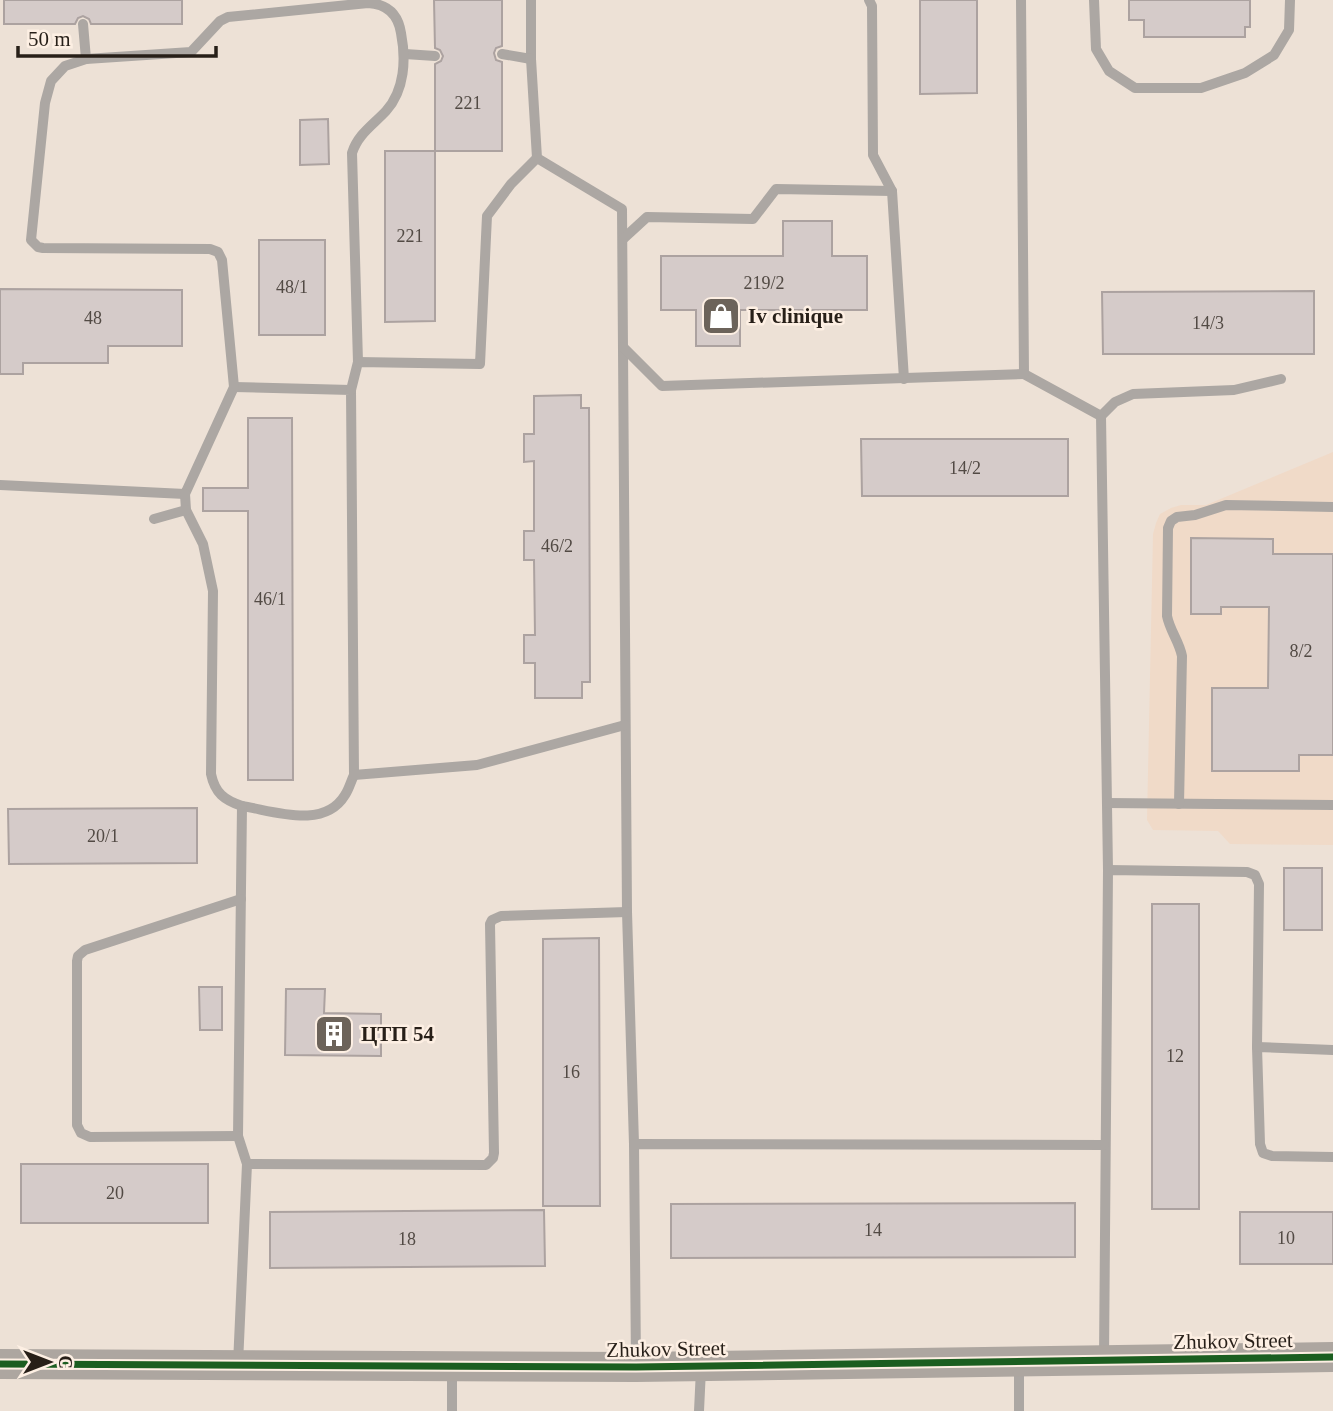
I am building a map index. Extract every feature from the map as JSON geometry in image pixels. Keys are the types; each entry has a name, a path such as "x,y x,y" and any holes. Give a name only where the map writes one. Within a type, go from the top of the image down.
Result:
{"street":[{"name":"Zhukov Street","path":"0,1364 636,1367 1333,1357"}],"lane":[{"path":"358,362 480,364 487,216 511,184 537,158 531,59 531,0"},
{"path":"869,0 872,6 873,155 892,191 904,379"},
{"path":"1021,0 1024,374"},
{"path":"1094,0 1096,49 1109,71 1135,88 1201,88 1245,73 1274,55 1289,30 1290,0"},
{"path":"379,4 396,16 405,54 400,85 388,108 358,139 352,153 358,362 351,390 354,775 344,796 332,809 319,815 304,816 242,806 220,796 213,785 213,591 203,544 186,510 185,494 234,387 222,260 218,252 210,249 38,247 31,240 45,103 51,81 65,66 86,59 188,53 194,51 225,18 379,4"},
{"path":"83,24 86,59"},
{"path":"405,54 435,56"},
{"path":"502,54 531,59"},
{"path":"537,158 622,209 627,912 634,1144 636,1367"},
{"path":"623,239 648,217 753,219 776,189 892,191"},
{"path":"623,347 662,386 1024,374 1101,416"},
{"path":"1104,1361 1108,870 1101,416 1115,402 1133,394 1234,390 1281,379"},
{"path":"234,387 351,390"},
{"path":"0,485 185,494"},
{"path":"1179,804 1182,656 1180,643 1169,626 1167,616 1168,528 1171,522 1177,517 1195,515 1226,505 1333,507"},
{"path":"154,519 186,510"},
{"path":"354,775 477,765 625,725"},
{"path":"1107,803 1333,805"},
{"path":"238,1366 247,1164 238,1136 242,806"},
{"path":"1108,870 1247,872 1255,876 1259,884 1257,1047 1260,1144 1264,1153 1272,1156 1333,1157"},
{"path":"238,1136 90,1137 81,1133 77,1125 77,961 78,956 85,950 241,899"},
{"path":"247,1164 486,1165 494,1153 492,920 501,916 627,912"},
{"path":"1257,1047 1333,1050"},
{"path":"634,1144 1104,1145"},
{"path":"1019,1362 1019,1411"},
{"path":"699,1411 701,1366"},
{"path":"452,1367 452,1411"}],"shaded area":[{"path":"1333,452 1333,845 1230,844 1218,831 1153,830 1147,820 1153,534 1160,514 1181,505 1206,505"}],"building":[{"path":"4,0 182,0 182,24 91,24 89,19 83,16 78,18 75,24 4,24"},
{"path":"434,0 502,0 502,46 496,48 494,53 496,60 502,62 502,151 435,151 435,64 441,61 443,56 440,50 435,48"},
{"path":"920,0 977,0 977,93 920,94"},
{"path":"1129,0 1250,0 1250,27 1245,27 1245,37 1144,37 1144,20 1129,20"},
{"path":"328,119 329,164 300,165 300,120"},
{"path":"385,151 435,151 435,321 385,322"},
{"path":"783,221 832,221 832,256 867,256 867,310 740,310 740,346 696,346 696,310 661,310 661,256 783,256"},
{"path":"259,240 325,240 325,335 259,335"},
{"path":"0,289 182,290 182,346 108,346 108,363 23,363 23,374 0,374"},
{"path":"1314,291 1314,354 1103,354 1102,292"},
{"path":"581,395 581,408 589,408 590,682 582,682 582,698 535,698 535,663 524,663 524,635 535,635 534,560 524,560 524,531 534,531 534,461 524,462 524,434 534,434 534,396"},
{"path":"248,418 292,418 293,780 248,780 248,511 203,511 203,488 248,488"},
{"path":"861,439 1068,439 1068,496 862,496"},
{"path":"1191,538 1273,539 1273,554 1333,554 1333,755 1299,755 1299,771 1212,771 1212,688 1268,688 1269,607 1221,607 1221,614 1191,614"},
{"path":"197,808 197,863 9,864 8,809"},
{"path":"1284,868 1322,868 1322,930 1284,930"},
{"path":"1152,904 1199,904 1199,1209 1152,1209"},
{"path":"599,938 600,1206 543,1206 543,939"},
{"path":"199,987 222,987 222,1030 200,1030"},
{"name":"ЦТП 54","path":"286,989 325,989 324,1013 381,1014 381,1056 285,1055"},
{"path":"21,1164 208,1164 208,1223 21,1223"},
{"path":"1075,1203 1075,1257 671,1258 671,1204"},
{"path":"544,1210 545,1266 270,1268 270,1212"},
{"path":"1240,1212 1333,1212 1333,1264 1240,1264"}],"cycle path":[{"path":"0,1364 636,1367 1333,1357"}],"place":[{"name":"Iv clinique","path":"721,316"},
{"name":"ЦТП 54","path":"334,1034"}]}
